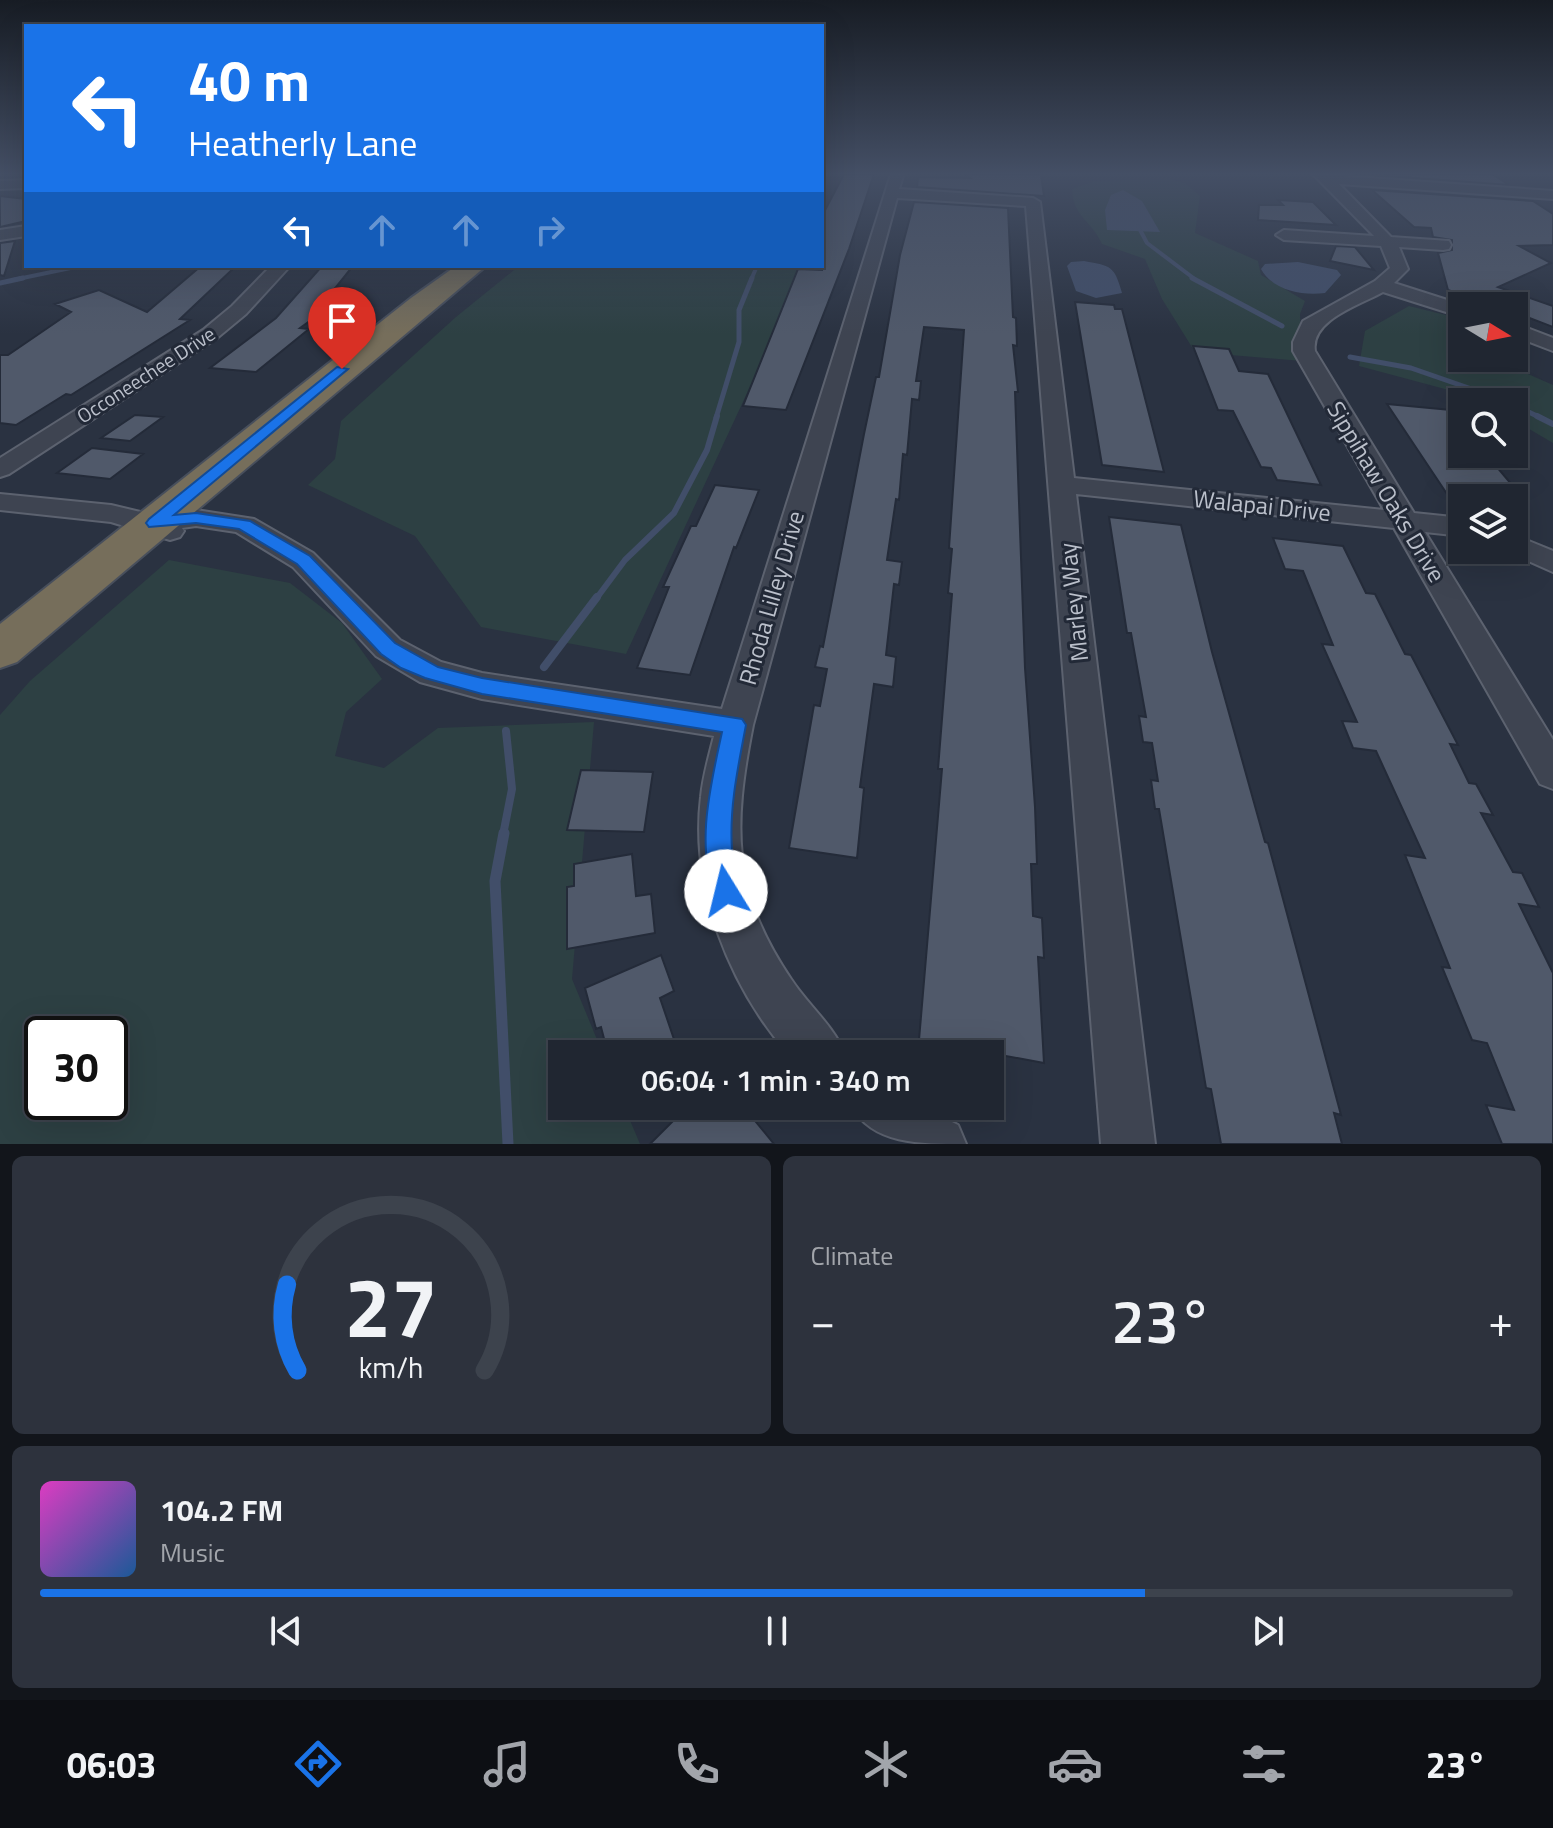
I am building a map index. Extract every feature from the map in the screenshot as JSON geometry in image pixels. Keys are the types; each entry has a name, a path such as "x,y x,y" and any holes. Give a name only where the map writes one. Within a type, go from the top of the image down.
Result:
{"highway":[{"path":"0,650 144,521 427,285 452,268"},
{"path":"0,623 144,521 470,268"}],"street":[{"name":"Rhoda Lilley Drive","path":"809,1040 766,988 740,934 726,891 720,850 721,797 735,725 881,227"},
{"name":"Marley Way","path":"1036,227 1128,1144"},
{"path":"1373,227 1397,256 1399,269 1381,285"},
{"path":"0,235 24,231"},
{"path":"1284,235 1443,245"},
{"name":"Occoneechee Drive","path":"0,469 210,334 233,317 279,268"},
{"path":"1381,285 1448,307"},
{"name":"Sippihaw Oaks Drive","path":"1381,285 1310,325 1303,342 1304,351 1553,773"},
{"path":"1528,335 1553,345"},
{"name":"Walapai Drive","path":"1062,485 1448,525"},
{"path":"0,502 144,521 176,535 226,541 268,540 303,560 388,648 432,673 482,686 735,725"},
{"path":"1528,550 1553,562"},
{"path":"894,1120 939,1144"}],"shaded area":[{"path":"1091,227 1196,227 1195,233 1258,261 1261,275 1305,301 1300,314 1302,361 1195,352 1162,299 1145,259 1102,244"},
{"path":"517,268 797,268 792,296 626,654 481,627 415,536 308,485 335,459 341,421 456,317"},
{"path":"1409,306 1448,316 1448,372 1523,372 1553,385 1553,443 1528,428 1528,388 1448,390 1359,366 1365,331"},
{"path":"169,560 290,583 342,623 382,679 346,712 335,756 384,768 438,728 594,722 572,979 597,1040 548,1040 548,1120 630,1120 640,1144 0,1144 0,715 30,681"}],"water":[{"path":"1107,227 1157,227 1160,232 1107,230"},
{"path":"1071,262 1101,264 1114,272 1122,293 1096,298 1076,291 1067,266"},
{"path":"1298,262 1337,270 1341,275 1325,293 1307,294 1281,287 1261,269 1265,264"}],"building":[{"path":"824,227 856,227 786,410 743,406 798,269 822,270"},
{"path":"907,227 1009,227 1013,317 1016,318 1017,346 1013,345 1018,392 1015,392 1025,668 1037,864 1031,864 1033,916 1042,918 1044,958 1038,957 1044,1063 1004,1056 1004,1040 919,1040 942,769 938,769 952,594 948,593 952,549 949,548 964,330 924,327 916,381 921,381 919,400 912,399 907,455 903,454 899,500 896,499 887,560 902,562 899,585 894,584 886,655 896,657 893,687 874,684 860,787 864,788 857,858 789,848 814,705 820,706 827,669 815,667 820,646 823,647 864,434 876,377 879,377"},
{"path":"1421,227 1553,227 1553,245 1519,246 1551,263 1498,287 1512,292 1454,292 1448,290 1438,253 1452,250 1452,240 1433,237 1431,228"},
{"path":"15,241 4,276 0,275 0,243"},
{"path":"1336,246 1355,247 1374,270 1330,261"},
{"path":"199,268 234,268 180,319 190,320 71,395 66,394 16,425 0,423 0,355 8,355 71,312 55,304 99,290 147,312"},
{"path":"320,268 351,268 324,302 336,302 300,328 309,329 256,372 210,368 276,318"},
{"path":"1528,297 1553,306 1553,327 1528,317"},
{"path":"1075,302 1114,305 1115,309 1122,309 1164,472 1102,465"},
{"path":"1193,346 1229,349 1239,371 1268,374 1321,485 1277,480 1271,468 1261,467 1233,411 1218,410"},
{"path":"1387,404 1448,410 1448,468 1498,468 1511,484 1448,484 1448,496"},
{"path":"135,415 163,417 130,441 101,438"},
{"path":"92,448 143,454 110,479 57,473"},
{"path":"715,485 759,490 734,547 690,675 637,668 669,587 663,587 691,526 696,526"},
{"path":"1109,517 1181,525 1212,652 1265,842 1268,843 1341,1115 1334,1113 1342,1144 1221,1144 1211,1089 1206,1088 1159,809 1155,809 1151,780 1158,781 1152,743 1143,742 1139,716 1146,717 1131,633 1127,633"},
{"path":"1273,538 1343,546 1366,593 1375,594 1405,654 1411,655 1458,745 1450,744 1469,783 1476,784 1493,815 1481,813 1513,872 1522,873 1539,907 1519,904 1553,973 1553,1144 1502,1144 1486,1105 1514,1110 1487,1043 1472,1040 1442,967 1450,968 1405,855 1425,858 1376,751 1353,748 1342,721 1357,722 1322,644 1333,645 1303,571 1285,569"},
{"path":"581,770 653,772 644,832 567,830"},
{"path":"632,854 636,896 651,894 655,933 567,949 567,887 574,886 574,864"},
{"path":"661,955 674,991 660,998 674,1040 604,1040 601,1027 596,1029 585,988"},
{"path":"674,1120 754,1120 774,1144 650,1144"}],"waterway":[{"path":"1139,227 1147,243 1196,280"},
{"path":"13,280 70,268"},
{"path":"751,280 756,268"},
{"path":"0,283 23,278"},
{"path":"716,418 739,342 739,310 752,278"},
{"path":"1192,278 1282,326"},
{"path":"1350,357 1411,368 1469,388"},
{"path":"1528,412 1541,418"},
{"path":"596,599 625,560 674,513 707,450 717,416"},
{"path":"1537,416 1541,418"},
{"path":"1541,418 1553,424"},
{"path":"544,667 597,597"},
{"path":"503,835 512,789 506,731"},
{"path":"504,833 495,881 508,1144"}],"route":[{"path":"342,369 155,523 196,518 244,525 303,560 388,648 432,673 482,686 735,725 721,797 720,850 726,891"}]}
